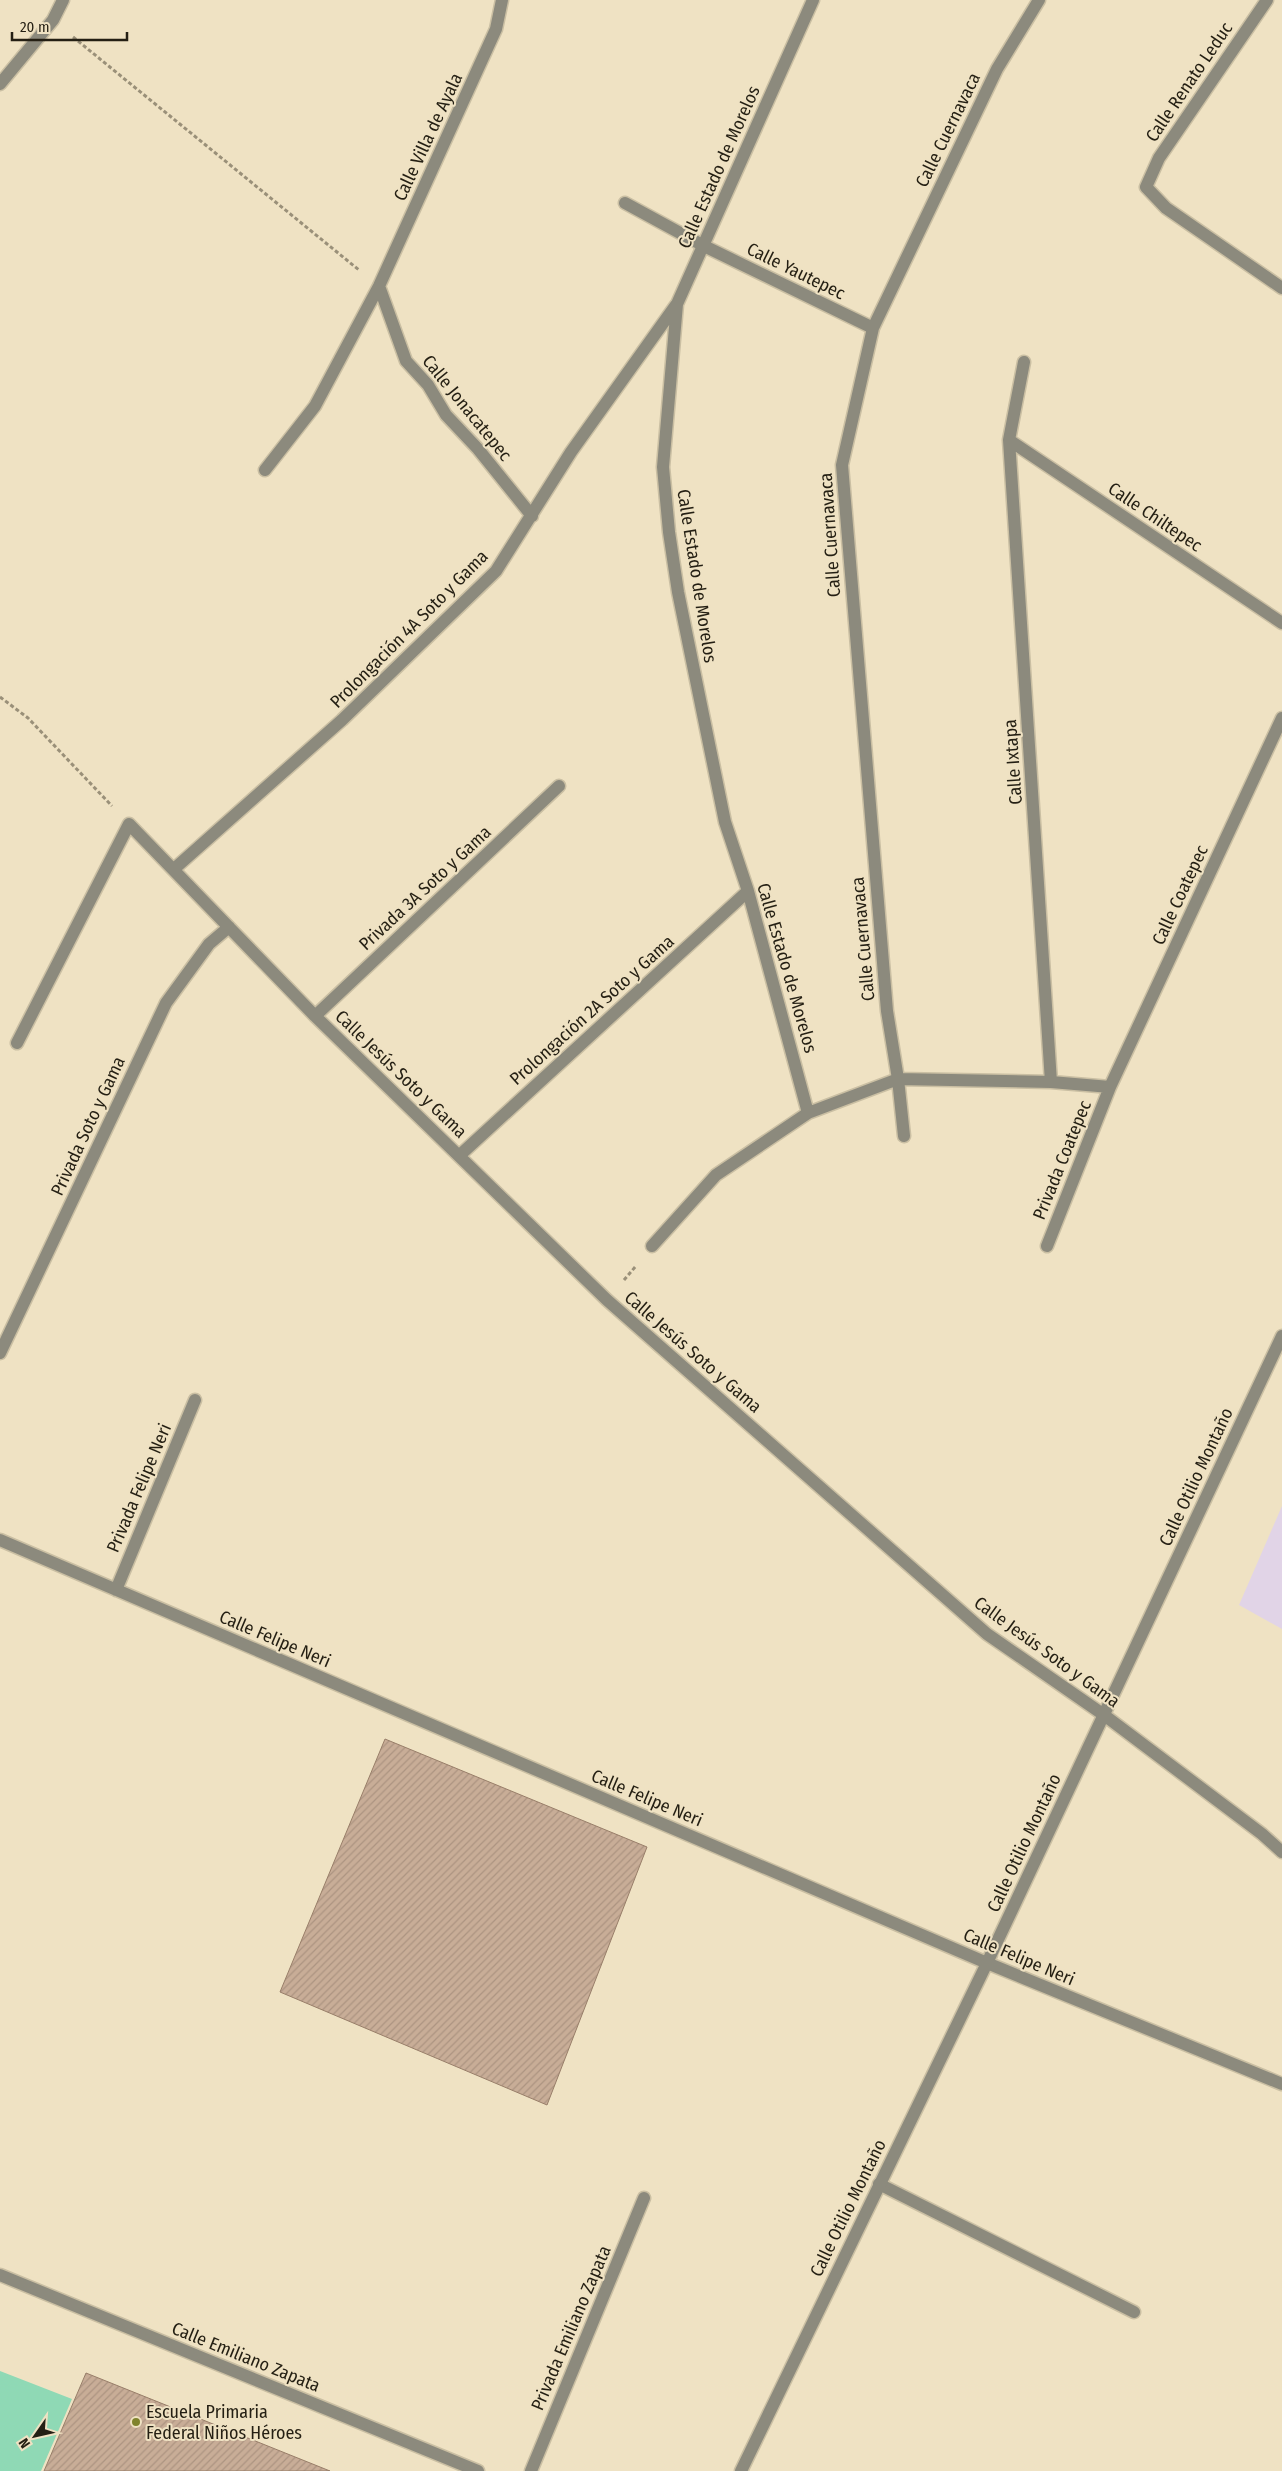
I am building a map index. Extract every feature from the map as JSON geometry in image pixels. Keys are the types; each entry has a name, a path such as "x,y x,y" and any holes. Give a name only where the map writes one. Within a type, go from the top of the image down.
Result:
{"street":[{"path":"0,84 52,20 64,0"},
{"name":"Calle Villa de Ayala","path":"265,470 315,406 379,286 496,29 502,0"},
{"name":"Calle Estado de Morelos","path":"808,1113 748,891 725,822 678,592 668,532 663,467 677,304 813,0"},
{"name":"Calle Cuernavaca","path":"904,1136 898,1079 887,1011 842,466 873,328 997,69 1039,0"},
{"name":"Calle Renato Leduc","path":"1266,0 1159,158 1146,187 1166,208 1282,288"},
{"name":"Calle Yautepec","path":"625,203 704,246 873,328"},
{"name":"Calle Jonacatepec","path":"379,286 406,361 428,386 446,415 478,450 532,516"},
{"name":"Prolongación 4A Soto y Gama","path":"174,869 342,720 496,572 571,452 677,304"},
{"name":"Calle Ixtapa","path":"1024,362 1009,440 1052,1082"},
{"name":"Calle Chiltepec","path":"1009,440 1282,623"},
{"name":"Calle Coatepec","path":"1110,1087 1282,718"},
{"name":"Privada 3A Soto y Gama","path":"315,1016 559,786"},
{"path":"17,1043 129,824"},
{"name":"Calle Jesús Soto y Gama","path":"129,824 315,1016 607,1300 987,1634 1104,1715 1262,1834 1282,1852"},
{"name":"Prolongación 2A Soto y Gama","path":"460,1155 748,891"},
{"name":"Privada Soto y Gama","path":"0,1353 166,1003 209,944 229,927"},
{"path":"652,1246 716,1175 808,1113 898,1079 1052,1082 1110,1087"},
{"name":"Privada Coatepec","path":"1047,1246 1110,1087"},
{"name":"Calle Otilio Montaño","path":"741,2471 1104,1715 1282,1336"},
{"name":"Privada Felipe Neri","path":"116,1590 195,1400"},
{"name":"Calle Felipe Neri","path":"0,1540 986,1962 1282,2084"},
{"path":"879,2184 1134,2312"},
{"name":"Privada Emiliano Zapata","path":"531,2471 644,2198"},
{"name":"Calle Emiliano Zapata","path":"0,2276 478,2471"}],"path":[{"path":"52,20 379,286"},
{"path":"0,697 28,718 129,824"},
{"path":"607,1300 652,1246"}],"shaded area":[{"path":"1282,1506 1282,1629 1239,1605"}],"green space":[{"path":"0,2371 72,2399 41,2471 0,2471"}],"building":[{"path":"385,1739 647,1847 547,2105 280,1992"},
{"name":"Escuela Primaria Federal Niños Héroes","path":"86,2373 330,2471 44,2471"}],"place":[{"name":"Escuela Primaria Federal Niños Héroes","path":"136,2422"}]}
